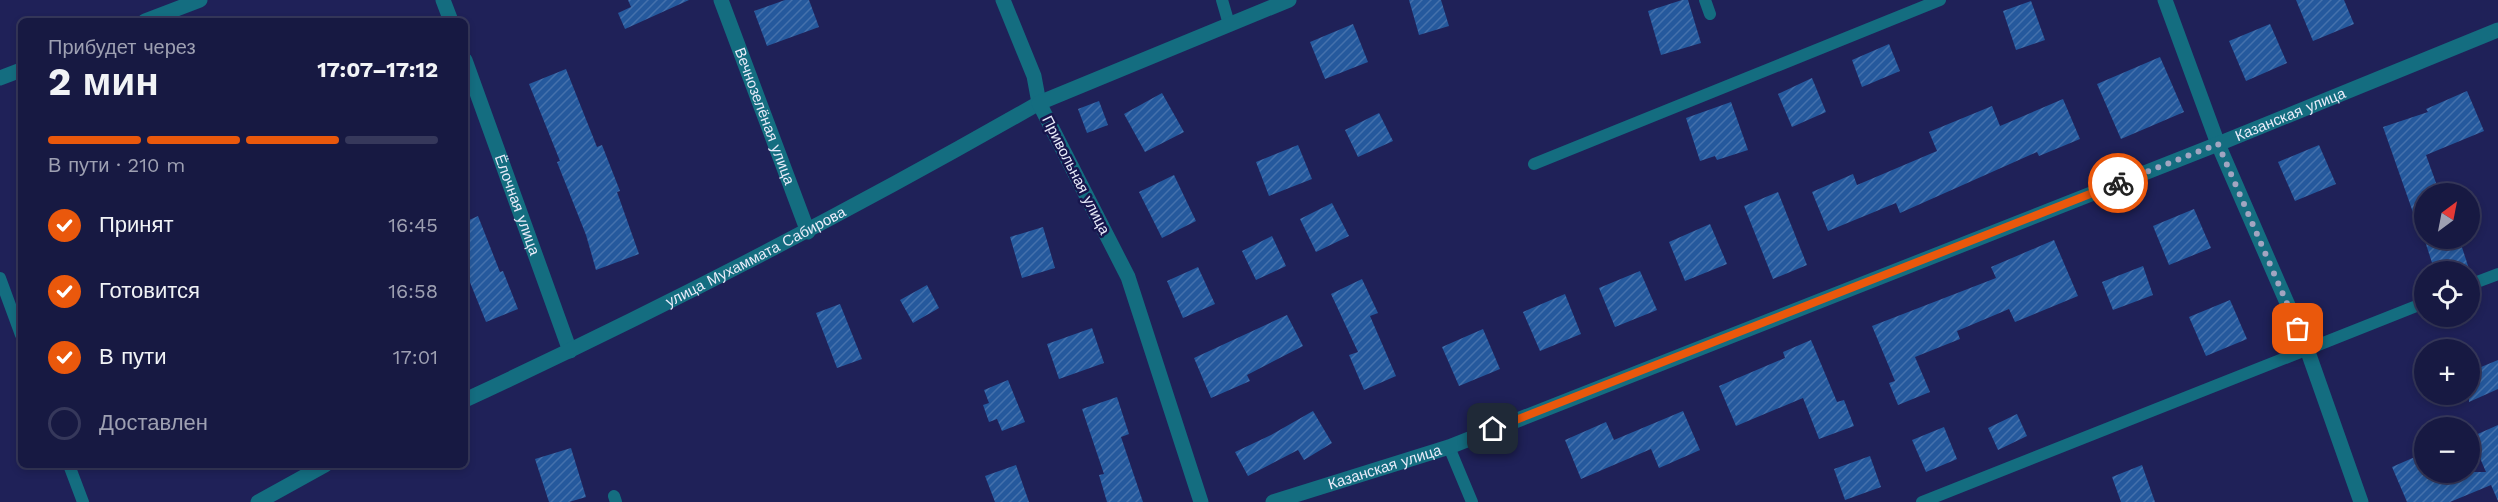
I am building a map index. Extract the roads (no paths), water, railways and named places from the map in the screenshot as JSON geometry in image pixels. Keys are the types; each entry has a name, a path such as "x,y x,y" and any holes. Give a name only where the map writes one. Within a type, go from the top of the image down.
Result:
{"street":[{"path":"152,18 200,0"},
{"path":"443,0 450,18"},
{"name":"Вечнозелёная улица","path":"721,0 808,232"},
{"path":"1003,0 1034,76 1039,103"},
{"name":"Привольная улица","path":"1201,502 1128,277 1039,103 1289,0"},
{"path":"2165,0 2218,144 2307,349 2361,502"},
{"name":"Казанская улица","path":"1273,502 1449,447 2218,144 2498,30"},
{"name":"Ёлочная улица","path":"468,68 570,351"},
{"path":"0,78 18,71"},
{"name":"улица Мухаммата Сабирова","path":"468,399 570,351 808,232 1039,103"},
{"path":"258,502 320,468"}],"lane":[{"path":"1222,0 1229,24"},
{"path":"1705,0 1710,14"},
{"path":"1534,164 1940,0"},
{"path":"2480,281 2498,274"},
{"path":"0,278 18,327"},
{"path":"1922,502 2414,307"},
{"path":"1449,447 1472,502"},
{"path":"70,468 83,502"}]}
